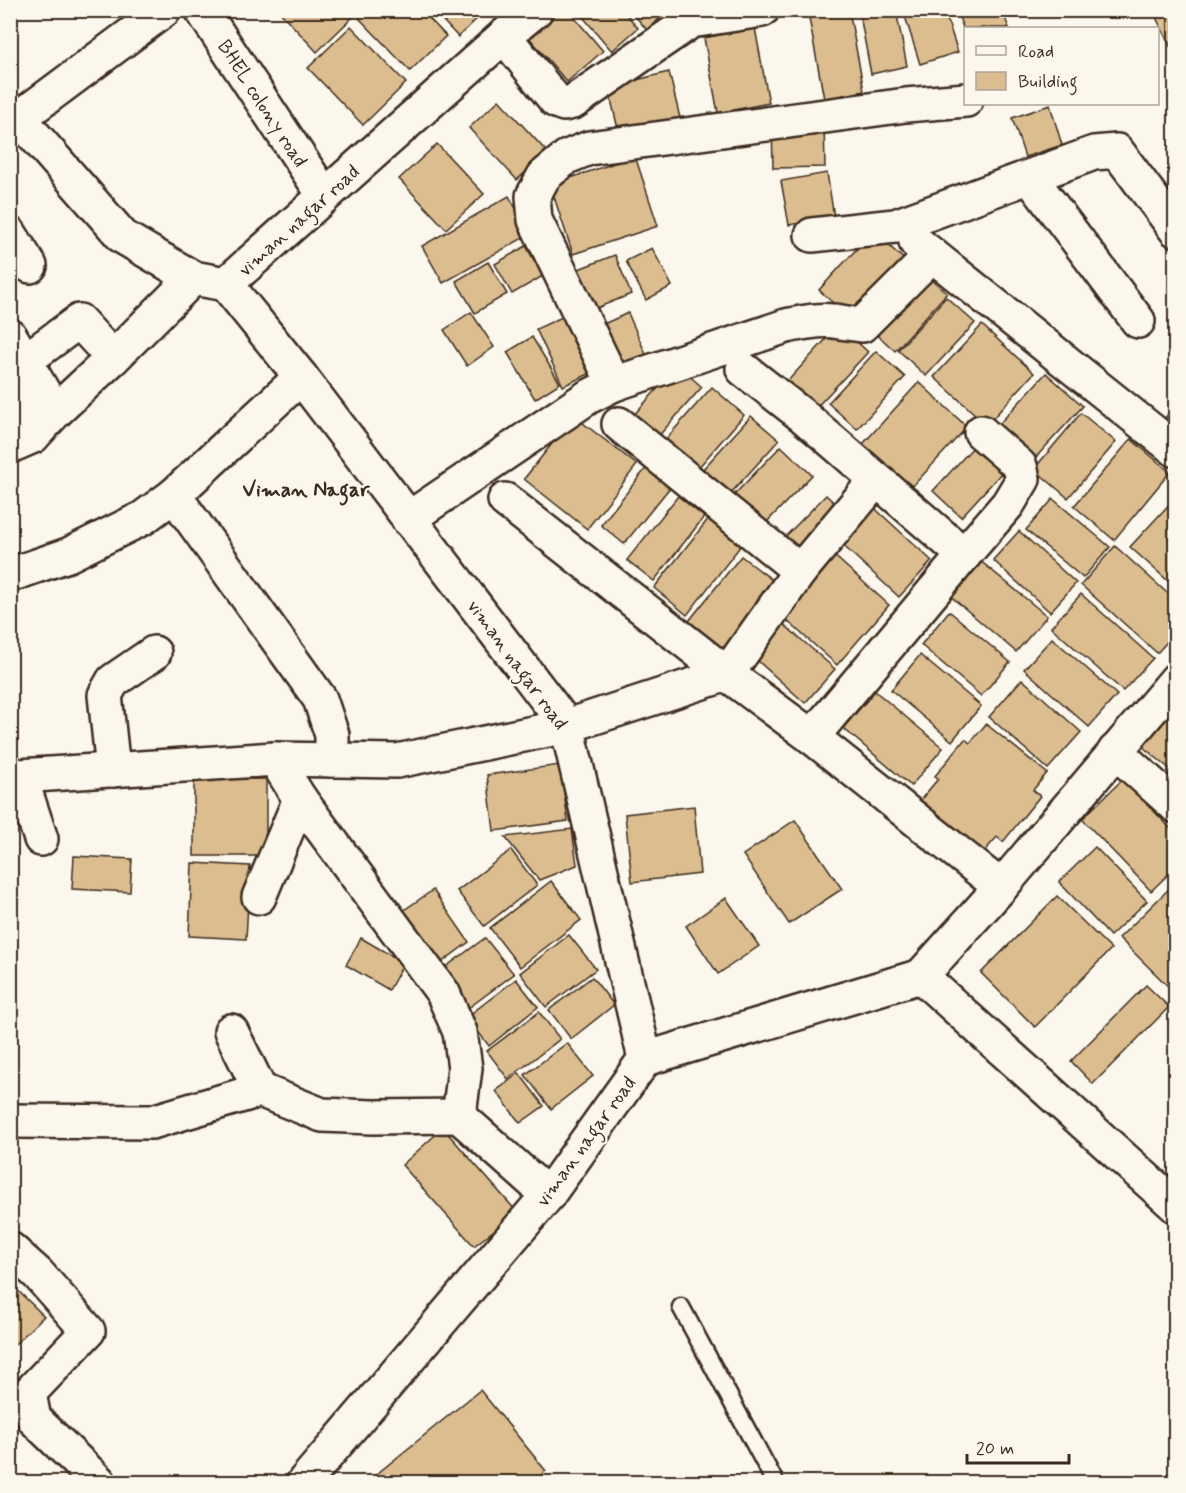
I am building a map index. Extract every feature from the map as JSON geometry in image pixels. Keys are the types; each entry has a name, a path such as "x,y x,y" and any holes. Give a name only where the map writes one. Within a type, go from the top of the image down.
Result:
{"street":[{"path":"164,10 15,120 123,237 193,278 226,284"},
{"name":"BHEL colony road","path":"202,10 324,195"},
{"name":"viman nagar road","path":"304,1482 548,1195 645,1059 567,726 301,377 226,284 536,10"},
{"path":"504,36 556,101 564,104 573,102 691,21 762,10"},
{"path":"614,384 535,220 533,196 544,176 567,157 589,148 906,105 964,100"},
{"path":"812,234 895,226 1094,153 1117,151 1176,230"},
{"path":"1030,177 1138,321"},
{"path":"895,226 1176,450"},
{"path":"10,234 30,266"},
{"path":"408,519 588,397 614,384 786,326 812,320 862,325 932,255"},
{"path":"33,431 113,358 193,278"},
{"path":"33,431 18,348 79,321 113,358"},
{"path":"743,369 803,416 964,555"},
{"path":"10,575 69,555 143,518 174,495 301,377"},
{"path":"10,391 33,431"},
{"path":"619,424 800,571"},
{"path":"812,737 1019,488 1023,479 1020,466 981,432"},
{"path":"41,839 15,775 275,759 397,761 567,726 727,674 800,571 876,480"},
{"path":"174,495 320,699 332,735 332,760"},
{"path":"505,500 727,674 812,737 1001,887"},
{"path":"113,770 105,695 113,681 154,653"},
{"path":"645,1059 921,976 1001,887 1176,680"},
{"path":"1115,751 1176,806"},
{"path":"275,759 300,799 443,993 460,1032 465,1068 459,1116"},
{"path":"259,897 300,799"},
{"path":"921,976 1176,1206"},
{"path":"231,1031 260,1090"},
{"path":"10,1121 152,1122 260,1090 322,1115 459,1116 548,1195"},
{"path":"10,1249 38,1274 88,1331 29,1393 34,1419 99,1482"}],"lane":[{"path":"681,1307 775,1482"}],"building":[{"path":"278,10 352,10 356,14 317,52"},
{"path":"367,10 421,10 446,36 410,71 359,18"},
{"path":"433,10 486,10 458,37"},
{"path":"555,10 568,10 603,51 567,82 527,35"},
{"path":"577,10 623,10 638,28 612,51"},
{"path":"630,10 669,10 647,30"},
{"path":"849,10 864,91 824,99 809,18"},
{"path":"859,10 896,10 907,66 871,74"},
{"path":"903,10 944,10 958,52 920,64"},
{"path":"956,10 1002,10 1009,27 964,27 964,30"},
{"path":"1176,10 1176,58 1153,11"},
{"path":"351,26 406,83 363,125 308,68"},
{"path":"755,28 769,103 718,113 704,38"},
{"path":"669,72 680,118 619,133 608,87"},
{"path":"499,100 547,152 517,180 469,128"},
{"path":"1050,105 1062,145 1025,157 1012,118"},
{"path":"824,122 825,167 773,168 772,124"},
{"path":"437,144 484,194 446,229 399,179"},
{"path":"635,156 658,226 573,254 550,185"},
{"path":"827,173 834,217 789,225 781,181"},
{"path":"509,196 530,234 443,283 422,246"},
{"path":"873,231 909,264 855,323 819,290"},
{"path":"526,246 543,276 512,294 495,264"},
{"path":"652,248 672,286 646,300 626,261"},
{"path":"615,255 631,294 587,312 571,272"},
{"path":"488,262 507,294 475,313 456,281"},
{"path":"923,272 947,293 895,351 871,329"},
{"path":"946,297 975,323 926,376 898,350"},
{"path":"471,312 494,347 467,366 444,330"},
{"path":"628,313 648,359 617,373 597,327"},
{"path":"562,317 589,374 563,386 536,329"},
{"path":"839,325 868,352 814,410 785,384"},
{"path":"982,325 1034,373 987,425 934,377"},
{"path":"532,337 560,383 535,399 507,352"},
{"path":"876,351 905,377 857,429 828,403"},
{"path":"678,366 702,387 656,439 631,418"},
{"path":"1046,373 1083,406 1026,468 990,434"},
{"path":"919,382 967,427 910,489 862,445"},
{"path":"712,387 744,415 698,468 665,440"},
{"path":"1176,405 1176,427 1165,418"},
{"path":"1081,413 1116,442 1068,498 1034,469"},
{"path":"574,416 637,465 587,529 524,479"},
{"path":"751,416 779,440 731,493 703,469"},
{"path":"1131,439 1170,472 1114,540 1074,506"},
{"path":"976,444 1005,469 961,517 933,491"},
{"path":"781,446 812,475 764,525 733,496"},
{"path":"647,467 671,486 624,544 601,525"},
{"path":"826,495 844,512 800,559 781,541"},
{"path":"678,496 704,517 654,581 627,560"},
{"path":"1176,497 1176,588 1130,547"},
{"path":"1053,499 1110,547 1083,578 1026,530"},
{"path":"868,502 932,561 899,597 835,538"},
{"path":"709,518 742,544 687,615 654,588"},
{"path":"1019,531 1076,583 1050,612 993,560"},
{"path":"1115,546 1176,601 1176,632 1157,653 1081,585"},
{"path":"829,551 889,605 837,665 776,611"},
{"path":"741,556 780,586 728,652 689,621"},
{"path":"978,559 1047,616 1016,652 949,595"},
{"path":"1081,594 1153,658 1123,691 1051,627"},
{"path":"949,611 1010,662 981,696 921,645"},
{"path":"780,621 835,669 805,703 750,654"},
{"path":"1052,638 1117,695 1089,727 1024,669"},
{"path":"920,655 981,706 952,741 891,690"},
{"path":"1022,679 1081,732 1048,769 989,717"},
{"path":"875,691 943,748 911,786 843,728"},
{"path":"1176,708 1176,774 1143,747"},
{"path":"986,724 1047,773 1033,790 1040,796 1003,842 997,837 982,854 918,803 938,779 935,776 965,739 970,743"},
{"path":"560,765 568,821 494,831 487,775"},
{"path":"194,779 266,779 266,856 194,856"},
{"path":"1123,779 1176,834 1176,867 1151,891 1082,819"},
{"path":"694,806 700,874 632,882 625,814"},
{"path":"795,820 842,889 789,924 743,855"},
{"path":"572,829 577,865 539,880 505,837"},
{"path":"1095,847 1147,901 1110,936 1059,882"},
{"path":"511,850 537,885 484,926 457,891"},
{"path":"74,856 132,859 130,892 72,889"},
{"path":"192,863 250,866 246,939 189,936"},
{"path":"551,881 581,920 520,967 490,928"},
{"path":"1176,882 1176,994 1119,938"},
{"path":"433,890 469,942 434,968 397,915"},
{"path":"1057,896 1111,949 1035,1027 981,973"},
{"path":"726,898 759,946 718,974 686,926"},
{"path":"569,935 596,969 546,1007 520,973"},
{"path":"361,938 404,963 389,990 346,965"},
{"path":"485,938 514,974 467,1009 439,972"},
{"path":"592,977 614,1005 571,1039 549,1010"},
{"path":"516,979 538,1007 489,1046 467,1017"},
{"path":"1146,985 1169,1007 1093,1084 1071,1061"},
{"path":"539,1012 560,1039 508,1079 487,1051"},
{"path":"567,1043 593,1076 551,1109 525,1075"},
{"path":"519,1073 544,1106 520,1123 496,1091"},
{"path":"443,1128 517,1212 474,1246 402,1165"},
{"path":"10,1283 44,1316 10,1349"},
{"path":"480,1390 546,1471 532,1482 367,1482"}],"district":[{"name":"Viman Nagar","path":"306,489"}]}
